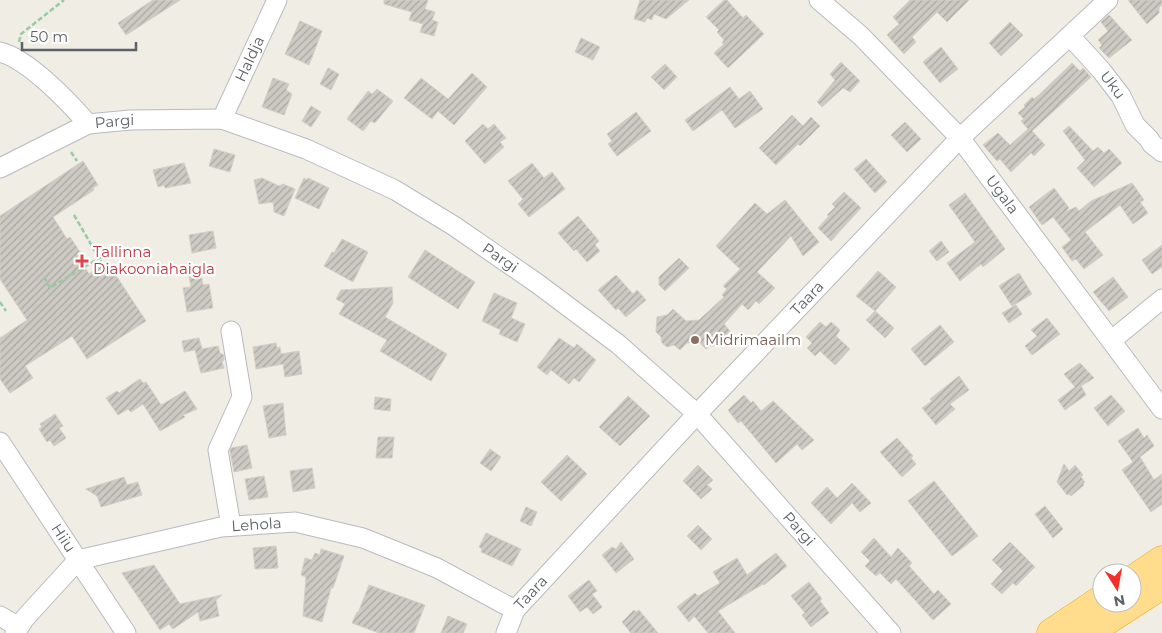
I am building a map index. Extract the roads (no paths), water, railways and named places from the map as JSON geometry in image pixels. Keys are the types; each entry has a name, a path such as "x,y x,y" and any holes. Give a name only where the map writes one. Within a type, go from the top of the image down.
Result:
{"highway":[{"path":"1142,573 1162,560"},
{"path":"1088,633 1162,585"},
{"path":"1050,633 1092,606"}],"street":[{"name":"Haldja","path":"222,118 277,0"},
{"name":"Ugala","path":"819,0 861,36 960,138 1162,409"},
{"name":"Taara","path":"506,633 515,610 697,414 960,138 1108,0"},
{"name":"Uku","path":"1070,36 1102,70 1121,96 1135,125 1158,143"},
{"path":"8,55 62,94 88,124"},
{"name":"Pargi","path":"0,168 88,124 130,120 222,118 306,149 395,190 454,226 538,284 618,344 697,414 892,633"},
{"path":"1112,340 1162,299"},
{"path":"231,331 242,397 218,450 232,526"},
{"name":"Hiiu","path":"0,442 126,633"},
{"name":"Lehola","path":"78,560 221,527 294,522 363,538 437,568 515,610"},
{"path":"0,616 17,630 25,618 78,560"}],"place":[{"name":"Tallinna Diakooniahaigla","path":"82,261"},
{"name":"Midrimaailm","path":"695,340"}]}
